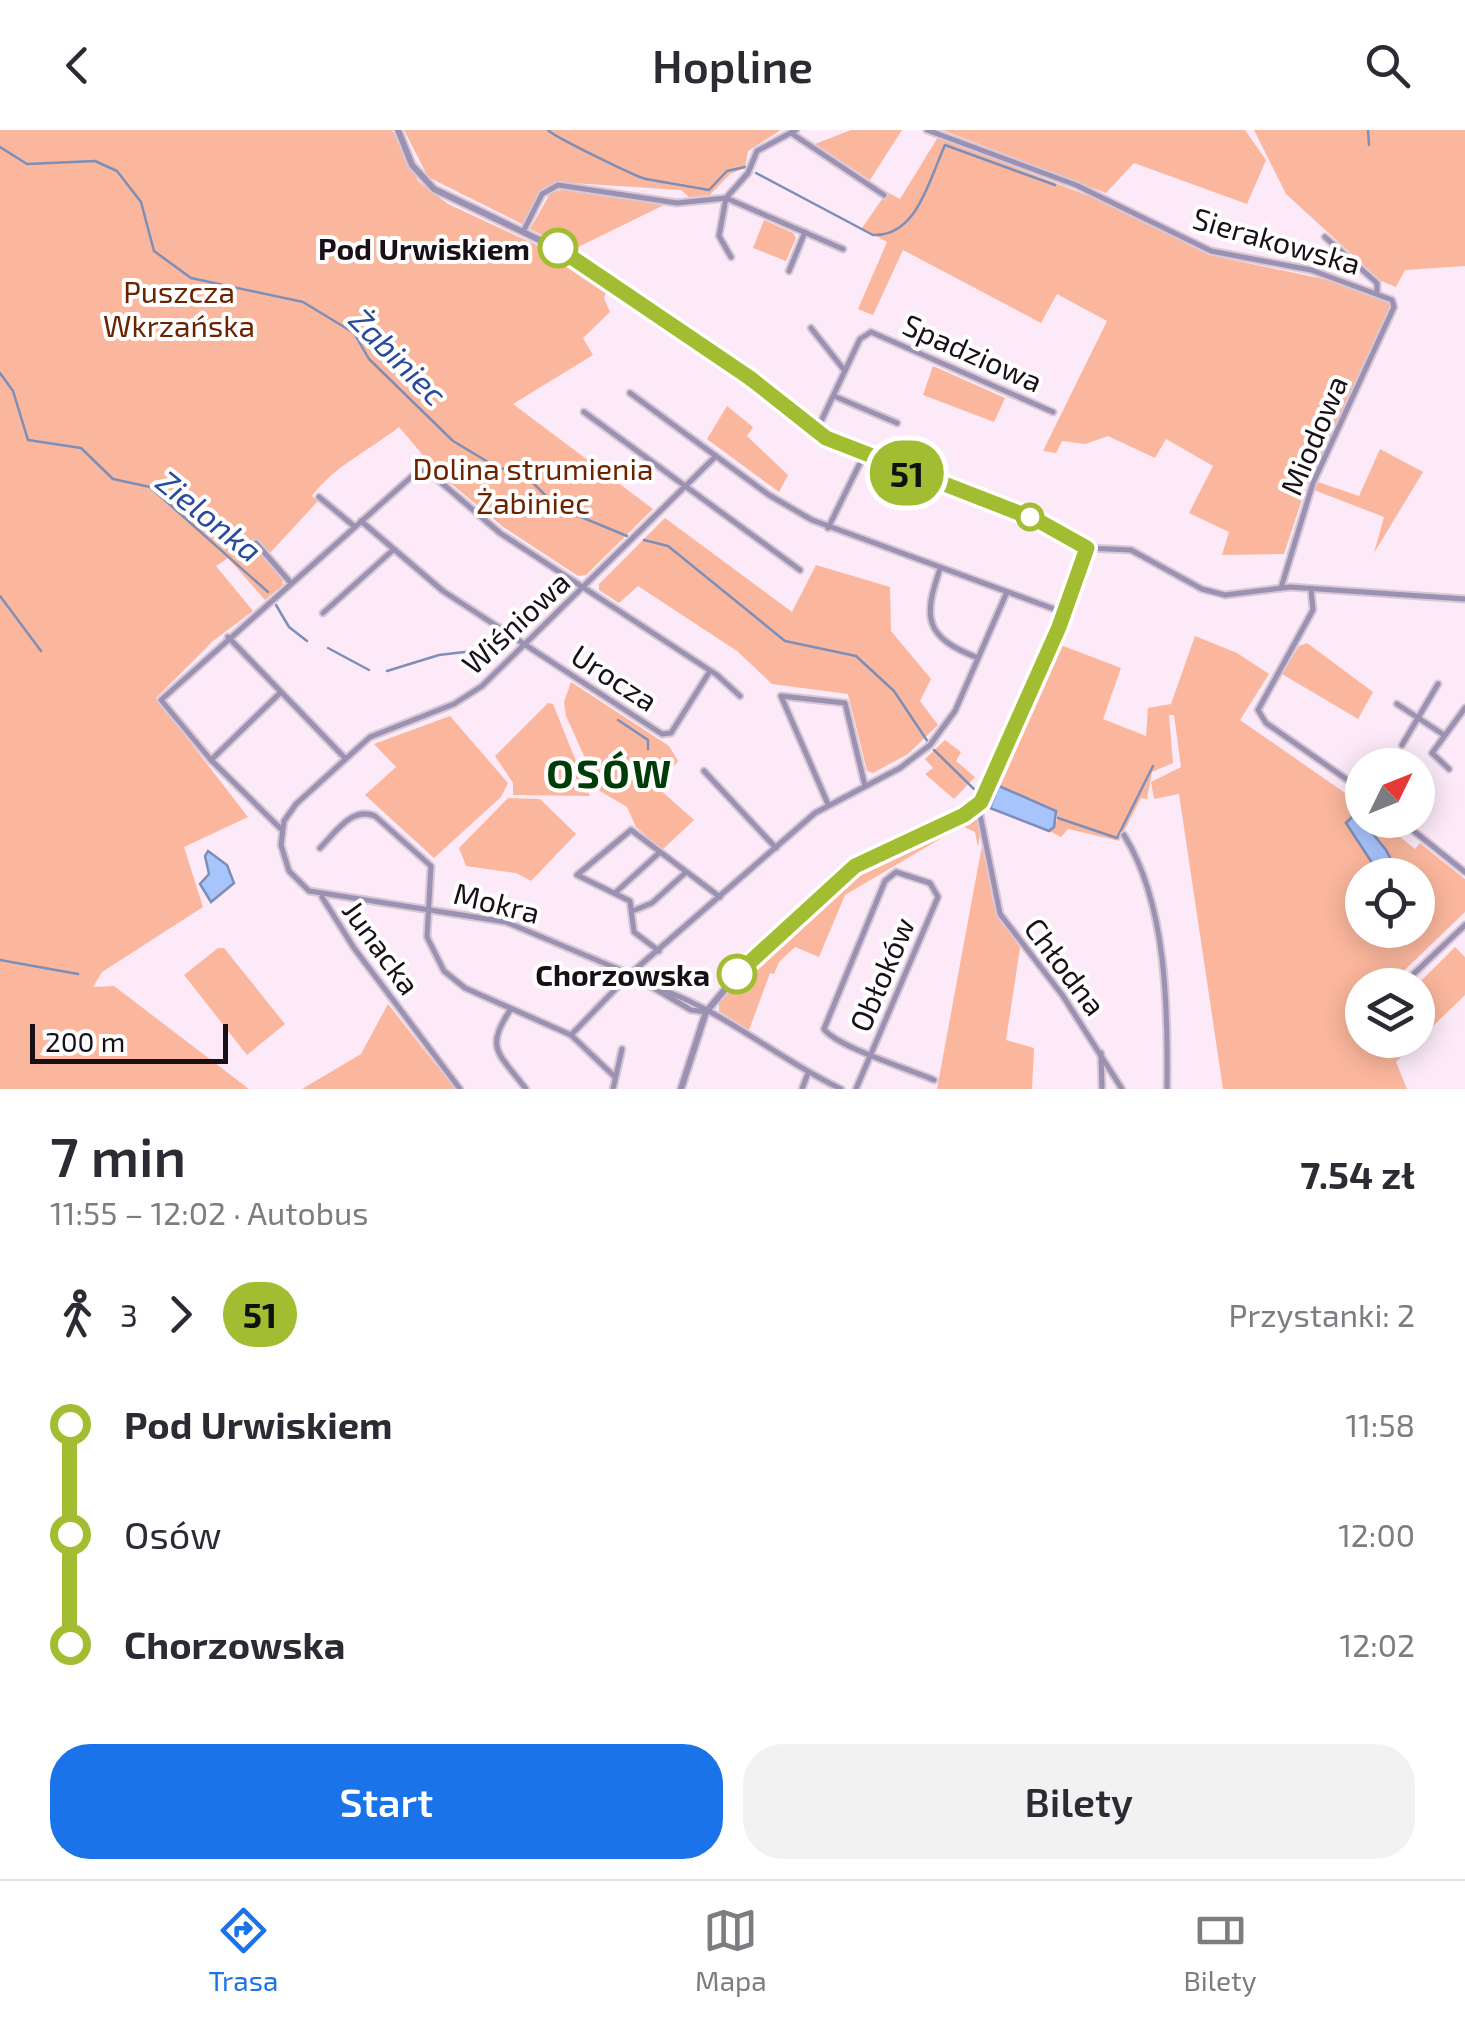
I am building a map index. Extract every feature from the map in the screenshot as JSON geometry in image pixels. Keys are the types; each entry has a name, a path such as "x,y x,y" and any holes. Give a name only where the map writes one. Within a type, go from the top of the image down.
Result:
{"street":[{"path":"398,130 412,165 429,185 581,261 750,378 816,432 864,455 1031,517 1087,548 1131,550 1218,594 1281,588 1465,599"},
{"name":"Sierakowska","path":"927,130 1076,185 1211,251 1312,270 1377,292 1393,302"},
{"path":"731,257 719,236 726,198 748,173 757,151 794,132 884,194"},
{"path":"523,232 542,194 558,185 677,202 726,198 843,249"},
{"path":"789,271 805,232"},
{"path":"1325,237 1377,283 1377,292"},
{"name":"Miodowa","path":"1281,588 1313,483 1393,302"},
{"path":"811,328 845,371"},
{"name":"Spadziowa","path":"816,432 860,339 875,333 1053,412"},
{"path":"630,393 788,507 828,528 1064,613"},
{"path":"834,396 897,423"},
{"path":"584,412 800,570"},
{"path":"828,528 864,455"},
{"name":"Wiśniowa","path":"282,829 292,808 344,756 376,734 466,698 526,645 716,456"},
{"path":"282,829 211,760 161,700 415,472 430,473 492,527 710,671 740,696"},
{"name":"Urocza","path":"319,497 443,591 668,735 710,671"},
{"path":"256,543 290,582"},
{"path":"681,1089 706,1012 728,983 855,866 978,805 998,770 1087,548"},
{"path":"323,613 393,550"},
{"path":"940,568 927,606 928,618 952,647 978,658"},
{"path":"1312,589 1313,610 1259,704 1266,723 1345,778"},
{"path":"571,1035 630,974 828,804 908,763 938,736 955,711 1006,592"},
{"path":"228,636 344,756"},
{"path":"1402,745 1438,684"},
{"path":"777,688 828,804"},
{"path":"211,760 280,693"},
{"path":"781,696 845,703 865,786"},
{"path":"1397,704 1444,734"},
{"path":"1449,769 1432,753 1465,708"},
{"path":"704,771 776,848"},
{"name":"Chłodna","path":"978,805 998,910 1101,1052 1122,1089"},
{"path":"320,848 354,815 369,813 431,866 429,944 444,971 460,985 571,1035 616,1077"},
{"name":"Junacka","path":"282,829 282,852 290,871 304,888 322,896 354,948 460,1089"},
{"path":"659,950 635,935 628,900 577,875 631,830 684,874 720,897"},
{"path":"1124,834 1140,867 1155,923 1167,1089"},
{"path":"1422,838 1465,872"},
{"path":"615,893 659,853"},
{"name":"Obłoków","path":"856,1089 872,1054 938,894 930,883 901,872 885,881 824,1026 826,1034 872,1054 934,1080"},
{"path":"633,910 652,903 684,874"},
{"name":"Mokra","path":"322,896 515,925 695,1002 808,1073 841,1089"},
{"path":"1420,968 1465,925"},
{"path":"511,1009 495,1032 494,1044 526,1089"},
{"path":"614,1089 622,1049"},
{"path":"1101,1052 1102,1089"},
{"path":"802,1089 808,1073"}],"green space":[{"name":"Puszcza Wkrzańska","path":"0,130 392,130 418,181 448,204 558,255 608,287 604,298 610,312 583,338 593,355 513,404 653,509 586,575 578,576 502,526 448,481 447,474 427,460 399,427 321,485 312,496 318,501 270,553 258,540 253,544 282,578 283,585 265,600 228,558 216,566 253,611 213,641 156,698 248,817 184,847 203,907 102,972 93,987 114,986 249,1089 0,1089"},
{"path":"404,130 781,130 748,151 745,168 730,174 710,195 689,197 681,190 556,182 542,189 522,224 428,177"},
{"path":"851,130 902,130 870,180 815,144"},
{"path":"942,130 1245,130 1266,160 1247,204 1134,163 1106,193"},
{"path":"1254,130 1465,130 1465,266 1405,270 1396,287 1381,281 1286,194"},
{"path":"938,137 1104,202 1209,255 1338,282 1389,301 1391,306 1306,487 1284,554 1222,555 1229,532 1189,513 1213,466 1166,439 1155,458 1108,436 1085,444 1062,441 1056,453 1043,451 1107,321 1057,294 1041,323 903,250 873,315 858,309 887,242 862,228 887,192 900,199"},
{"path":"573,188 664,205 572,250 530,229 551,192"},
{"path":"764,220 796,238 786,261 753,248"},
{"path":"933,366 1005,398 994,422 923,395"},
{"path":"727,406 753,427 747,436 788,475 779,492 707,439"},
{"path":"1380,449 1423,472 1374,553 1384,517 1314,490 1318,482 1359,496"},
{"name":"Dolina strumienia Żabiniec","path":"665,518 792,612 816,565 890,587 891,631 931,679 920,701 938,725 908,754 873,773 867,771 848,694 772,684 737,651 638,586 619,603 599,590 599,584"},
{"path":"1195,636 1237,653 1269,674 1240,720 1345,793 1345,838 1401,838 1415,849 1420,843 1465,879 1465,912 1435,941 1435,858 1345,858 1345,948 1428,948 1407,968 1345,968 1345,1058 1400,1058 1396,1062 1407,1089 1223,1089 1179,794 1154,799 1151,782 1181,767 1174,715 1169,715 1173,763 1152,772 1147,799 1141,798 1119,841 1068,829 1061,837 1049,831 1057,820 1056,811 999,786 1058,644 1121,668 1103,719 1146,736 1148,708 1171,704"},
{"path":"1307,643 1373,692 1358,719 1282,674 1299,646"},
{"path":"571,682 669,746 678,761 657,787 694,820 662,850 636,827 627,807 600,791 566,716 564,702"},
{"path":"548,703 553,704 590,796 513,795 513,783 495,756"},
{"path":"450,716 508,783 501,797 434,858 365,795 396,767 374,744"},
{"path":"945,740 961,752 956,761 975,777 954,799 925,774 933,768 925,759"},
{"path":"508,798 540,799 576,834 531,881 516,873 466,866 459,848"},
{"path":"977,819 981,827 978,847 975,832 962,826 845,895 819,957 795,947 779,962 774,974 770,973 749,1030 719,1011 719,999 744,981 762,957 831,892 879,859"},
{"path":"983,840 992,898 1020,948 1006,1040 1034,1048 1032,1089 937,1089"},
{"path":"1455,947 1465,957 1465,995 1435,1024 1434,968"},
{"path":"218,948 224,948 285,1024 247,1055 184,975"},
{"path":"388,1004 455,1089 302,1089 361,1054"}],"water":[{"path":"999,786 1056,811 1054,827 1049,831 990,808"},
{"path":"1356,838 1376,838 1390,858 1369,858"},
{"path":"208,851 227,865 234,883 211,902 200,884 209,874 205,856"}],"waterway":[{"path":"548,130 646,179 709,190 727,171 745,167"},
{"path":"1368,130 1369,145"},
{"path":"756,173 873,235 901,227 911,217 945,145 1055,185"},
{"name":"Żabiniec","path":"0,147 27,164 95,161 117,171 141,202 154,251 191,278 303,302 354,333 369,359 453,441 498,468 521,471 557,507 627,536"},
{"name":"Zielonka","path":"0,373 13,391 28,440 81,448 113,479 150,487 268,592"},
{"name":"Żabiniec","path":"644,540 668,546 785,641 856,656 894,691 928,742"},
{"path":"0,596 41,651"},
{"name":"Zielonka","path":"276,605 289,627 307,641"},
{"name":"Zielonka","path":"328,648 369,670"},
{"name":"Zielonka","path":"387,671 439,655 490,649"},
{"path":"618,720 648,740 648,749"},
{"name":"Żabiniec","path":"934,750 974,789"},
{"name":"Żabiniec","path":"1058,818 1117,838 1153,766"},
{"path":"0,960 78,974"}],"bus line":[{"name":"51","path":"558,248 750,378 826,438 1037,520 1087,548 1059,627 981,802 964,815 894,844 855,866 737,974"}],"place":[{"name":"Pod Urwiskiem","path":"558,248"},
{"name":"Chorzowska","path":"737,974"}],"district":[{"name":"OSÓW","path":"610,772"}]}
